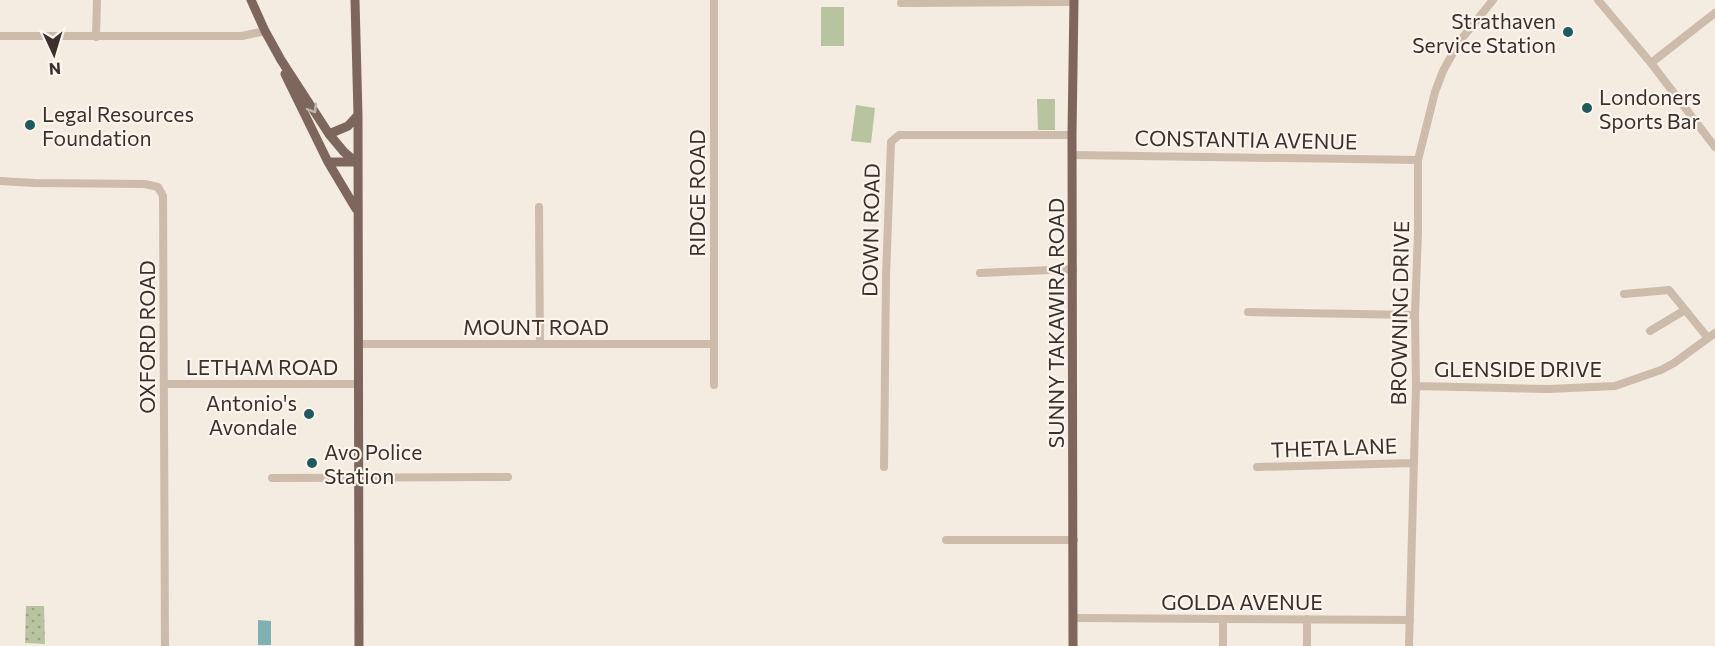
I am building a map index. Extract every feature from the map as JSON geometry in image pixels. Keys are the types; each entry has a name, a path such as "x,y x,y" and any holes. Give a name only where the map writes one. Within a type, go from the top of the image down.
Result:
{"main road":[{"path":"251,0 280,60 329,134 344,152 357,162"},
{"path":"355,0 358,115 359,646"},
{"name":"SUNNY TAKAWIRA ROAD","path":"1073,646 1074,1"},
{"path":"280,60 283,71 328,162 357,209"},
{"path":"329,134 348,126 358,115"},
{"path":"328,162 357,162"}],"street":[{"path":"96,37 97,0"},
{"name":"RIDGE ROAD","path":"714,0 714,386"},
{"name":"BROWNING DRIVE","path":"1409,646 1416,386 1415,315 1419,231 1418,160 1435,92 1443,72 1459,42 1493,0"},
{"path":"1598,0 1651,63 1715,147"},
{"path":"902,3 1074,1"},
{"path":"1651,63 1715,13"},
{"path":"0,36 242,36 265,31"},
{"name":"DOWN ROAD","path":"884,467 886,276 891,142 899,135 1072,135"},
{"name":"CONSTANTIA AVENUE","path":"1072,155 1418,160"},
{"name":"OXFORD ROAD","path":"0,181 145,184 161,190 163,196 165,384 165,646"},
{"path":"539,207 540,344"},
{"path":"980,273 1073,269"},
{"path":"1624,294 1669,290 1685,310 1712,336"},
{"path":"1650,331 1685,310"},
{"path":"1248,312 1415,315"},
{"name":"GLENSIDE DRIVE","path":"1416,386 1548,389 1614,386 1674,363 1712,336"},
{"name":"MOUNT ROAD","path":"358,344 714,344"},
{"name":"LETHAM ROAD","path":"165,384 359,384"},
{"name":"THETA LANE","path":"1257,467 1413,463"},
{"path":"272,478 508,477"},
{"path":"946,540 1074,540"},
{"name":"GOLDA AVENUE","path":"1074,618 1410,620"},
{"path":"1223,619 1223,646"},
{"path":"1307,619 1307,646"}],"green space":[{"path":"821,7 844,7 844,46 821,46"},
{"path":"1037,99 1055,99 1055,130 1038,130"},
{"path":"856,105 875,108 871,143 851,141"},
{"path":"26,606 44,606 45,644 25,643"}],"water":[{"path":"258,620 271,621 271,645 258,645"}],"place":[{"name":"Strathaven Service Station","path":"1568,32"},
{"name":"Londoners Sports Bar","path":"1587,108"},
{"name":"Legal Resources Foundation","path":"30,125"},
{"name":"Antonio's Avondale","path":"309,414"},
{"name":"Avo Police Station","path":"312,463"}]}
